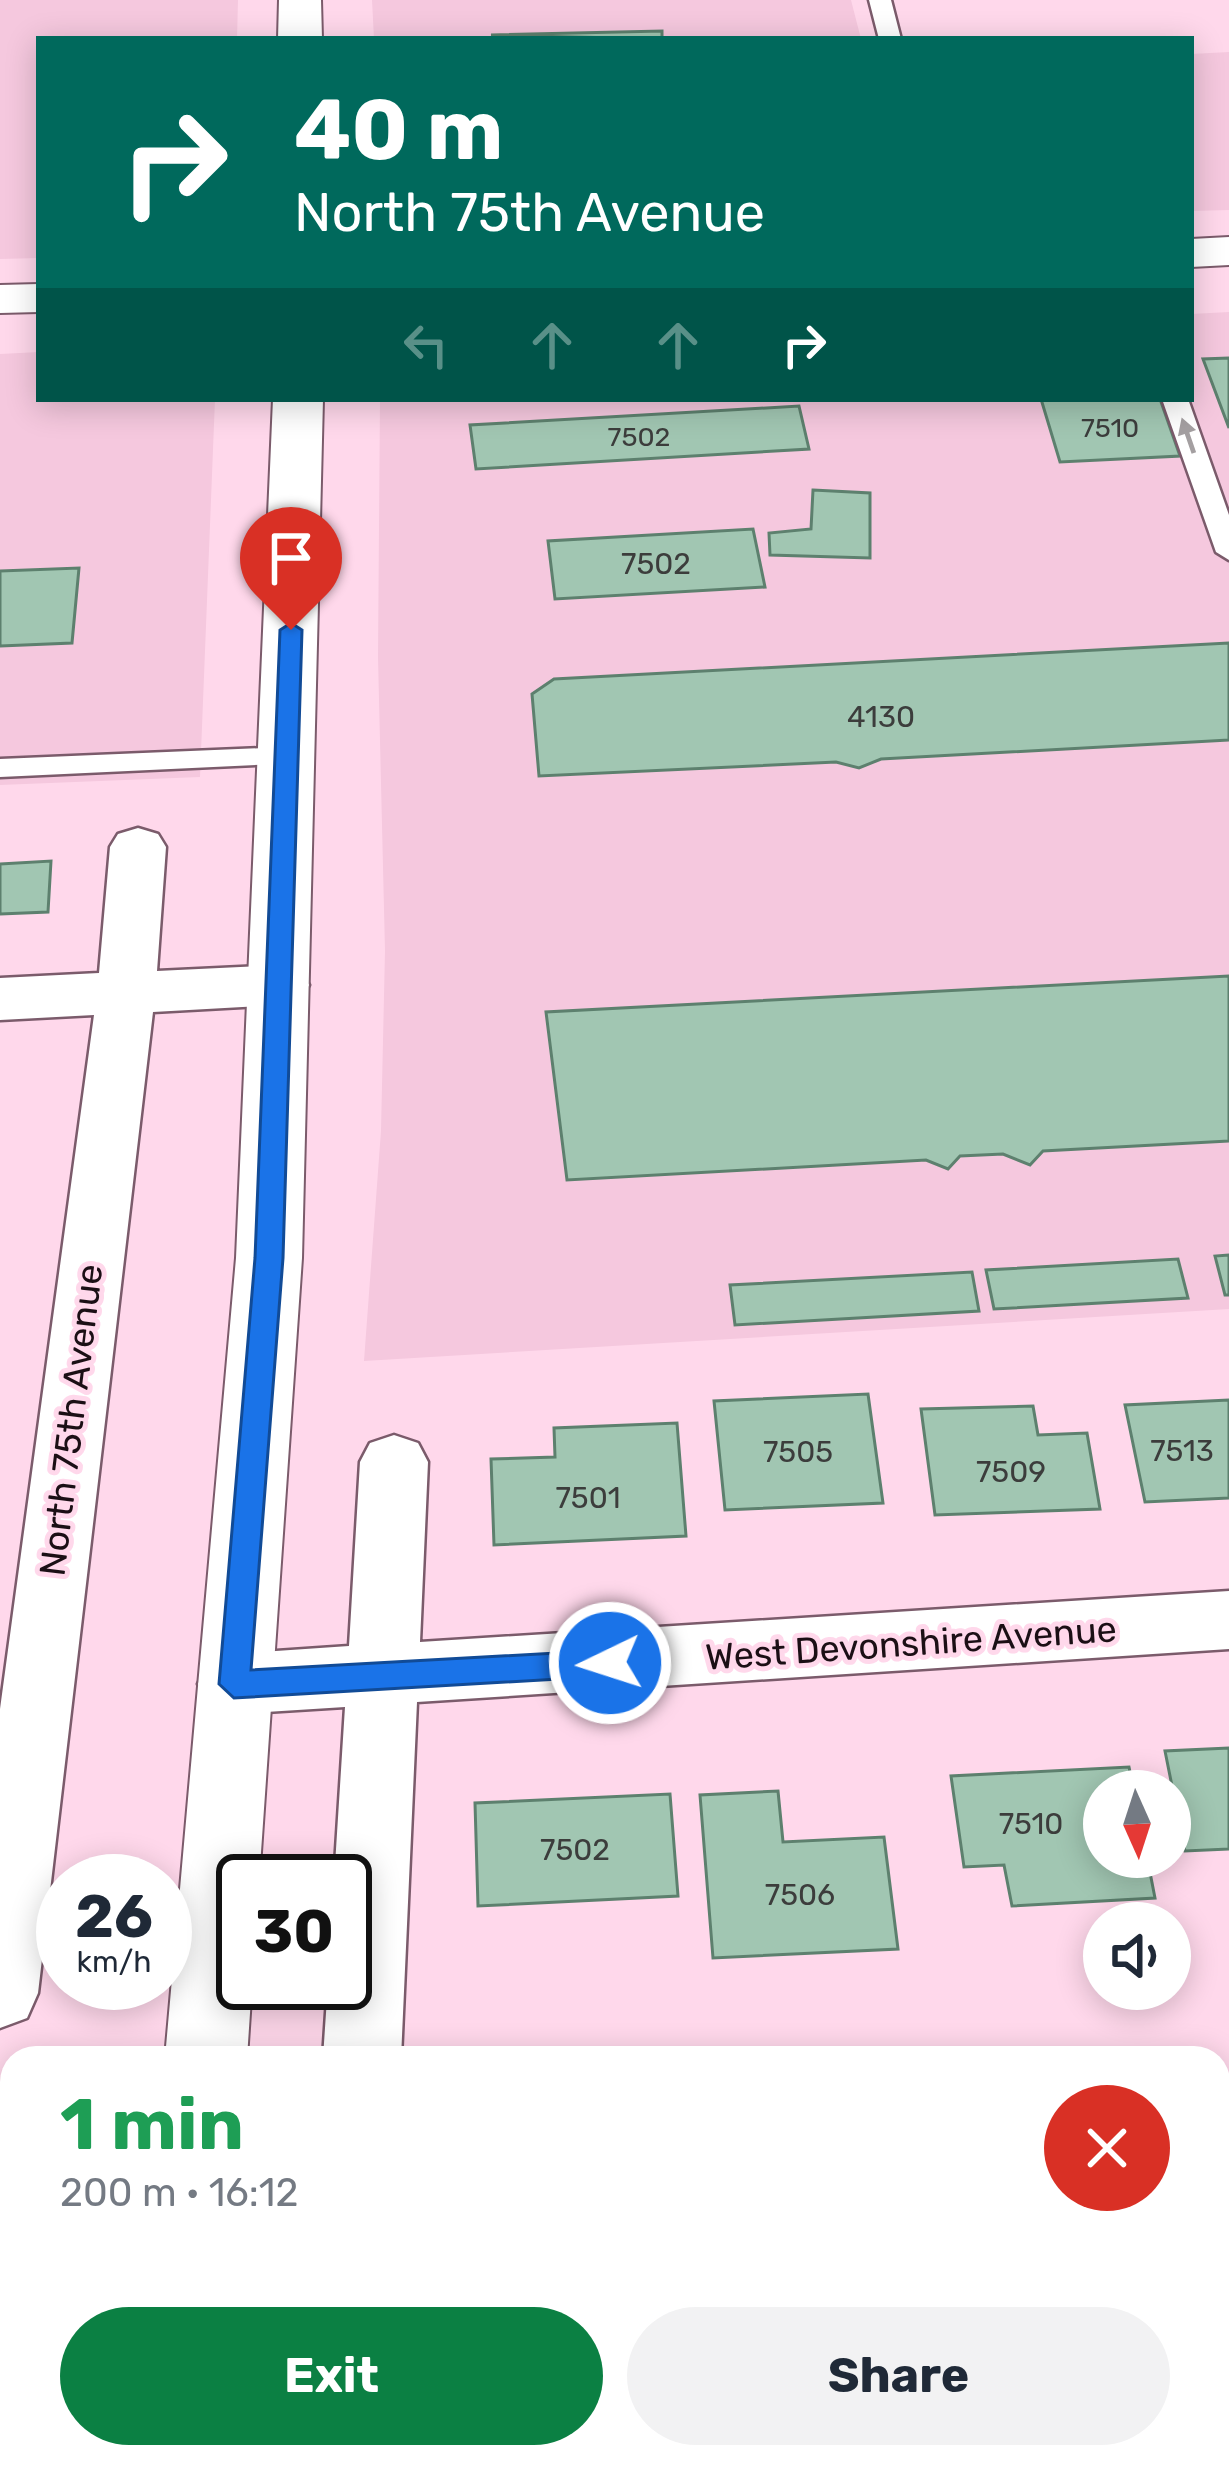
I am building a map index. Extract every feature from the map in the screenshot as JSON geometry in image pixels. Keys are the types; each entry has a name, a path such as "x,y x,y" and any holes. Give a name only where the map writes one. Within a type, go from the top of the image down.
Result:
{"main road":[{"path":"300,0 300,36"},
{"path":"1194,253 1229,251"},
{"path":"0,299 36,298"},
{"path":"207,2046 234,1684 258,1444 280,985 298,402"}],"street":[{"name":"North 75th Avenue","path":"0,1993 126,994 138,847"},
{"path":"0,999 280,985"},
{"path":"363,2046 394,1462"},
{"name":"West Devonshire Avenue","path":"234,1684 1229,1620"}],"lane":[{"path":"880,0 889,36"},
{"path":"1176,402 1229,552"},
{"path":"0,768 287,756"}],"shaded area":[{"path":"0,0 238,0 237,36 36,36 36,258 0,259"},
{"path":"372,0 851,0 860,36 374,36"},
{"path":"1229,52 1229,210 1194,211 1194,54"},
{"path":"1229,312 1229,1309 364,1361 381,1131 385,951 378,657 380,402 1194,402 1194,314"},
{"path":"36,352 36,402 215,402 200,777 0,785 0,354"}],"building":[{"path":"662,31 662,36 491,35"},
{"path":"1229,358 1229,428 1203,359"},
{"path":"1042,402 1161,402 1180,456 1060,462"},
{"path":"799,406 809,449 476,469 470,425"},
{"path":"813,490 870,493 870,558 770,555 769,533 811,529"},
{"path":"753,529 765,587 555,599 548,541"},
{"path":"79,568 72,643 0,646 0,571"},
{"path":"1229,643 1229,740 881,759 859,768 836,762 539,776 532,694 554,679"},
{"path":"51,861 48,912 0,914 0,864"},
{"path":"1229,976 1229,1141 1043,1151 1030,1165 1003,1154 960,1156 948,1169 926,1160 567,1180 546,1012"},
{"path":"1229,1255 1229,1295 1225,1295 1215,1256"},
{"path":"1178,1259 1188,1298 994,1309 986,1270"},
{"path":"972,1272 979,1311 735,1325 730,1285"},
{"path":"868,1394 883,1503 725,1510 714,1401"},
{"path":"1229,1400 1229,1498 1145,1502 1125,1405"},
{"path":"1033,1406 1038,1435 1087,1433 1100,1509 935,1515 921,1409"},
{"path":"677,1423 686,1536 494,1545 491,1459 555,1457 554,1428"},
{"path":"1229,1748 1229,1849 1191,1851 1191,1770 1169,1770 1165,1751"},
{"path":"1129,1767 1083,1770 1083,1878 1151,1878 1155,1898 1012,1906 1004,1865 964,1867 951,1776"},
{"path":"778,1791 783,1842 884,1837 898,1949 713,1958 700,1795"},
{"path":"670,1794 678,1896 478,1906 475,1803"}],"route":[{"path":"291,630 269,1258 258,1444 234,1684 610,1663"}]}
